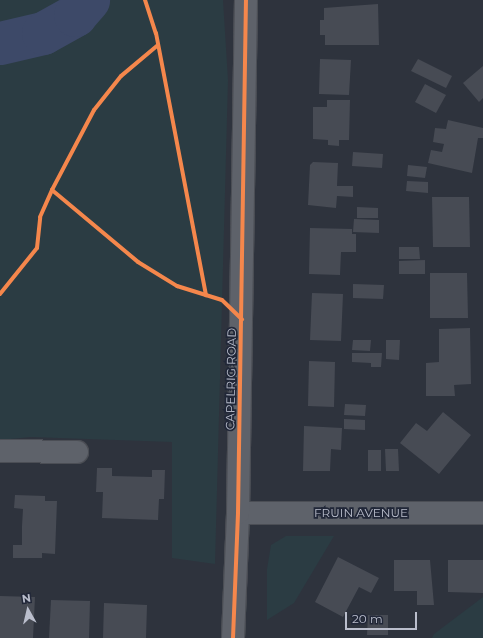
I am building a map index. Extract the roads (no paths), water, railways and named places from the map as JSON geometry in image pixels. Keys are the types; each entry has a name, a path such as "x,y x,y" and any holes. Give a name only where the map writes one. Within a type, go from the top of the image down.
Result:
{"street":[{"name":"CAPELRIG ROAD","path":"233,638 238,513 246,0"},
{"path":"0,452 77,452"},
{"name":"FRUIN AVENUE","path":"238,513 483,513"}],"waterway":[{"path":"0,43 43,33 75,15 88,0"}]}
